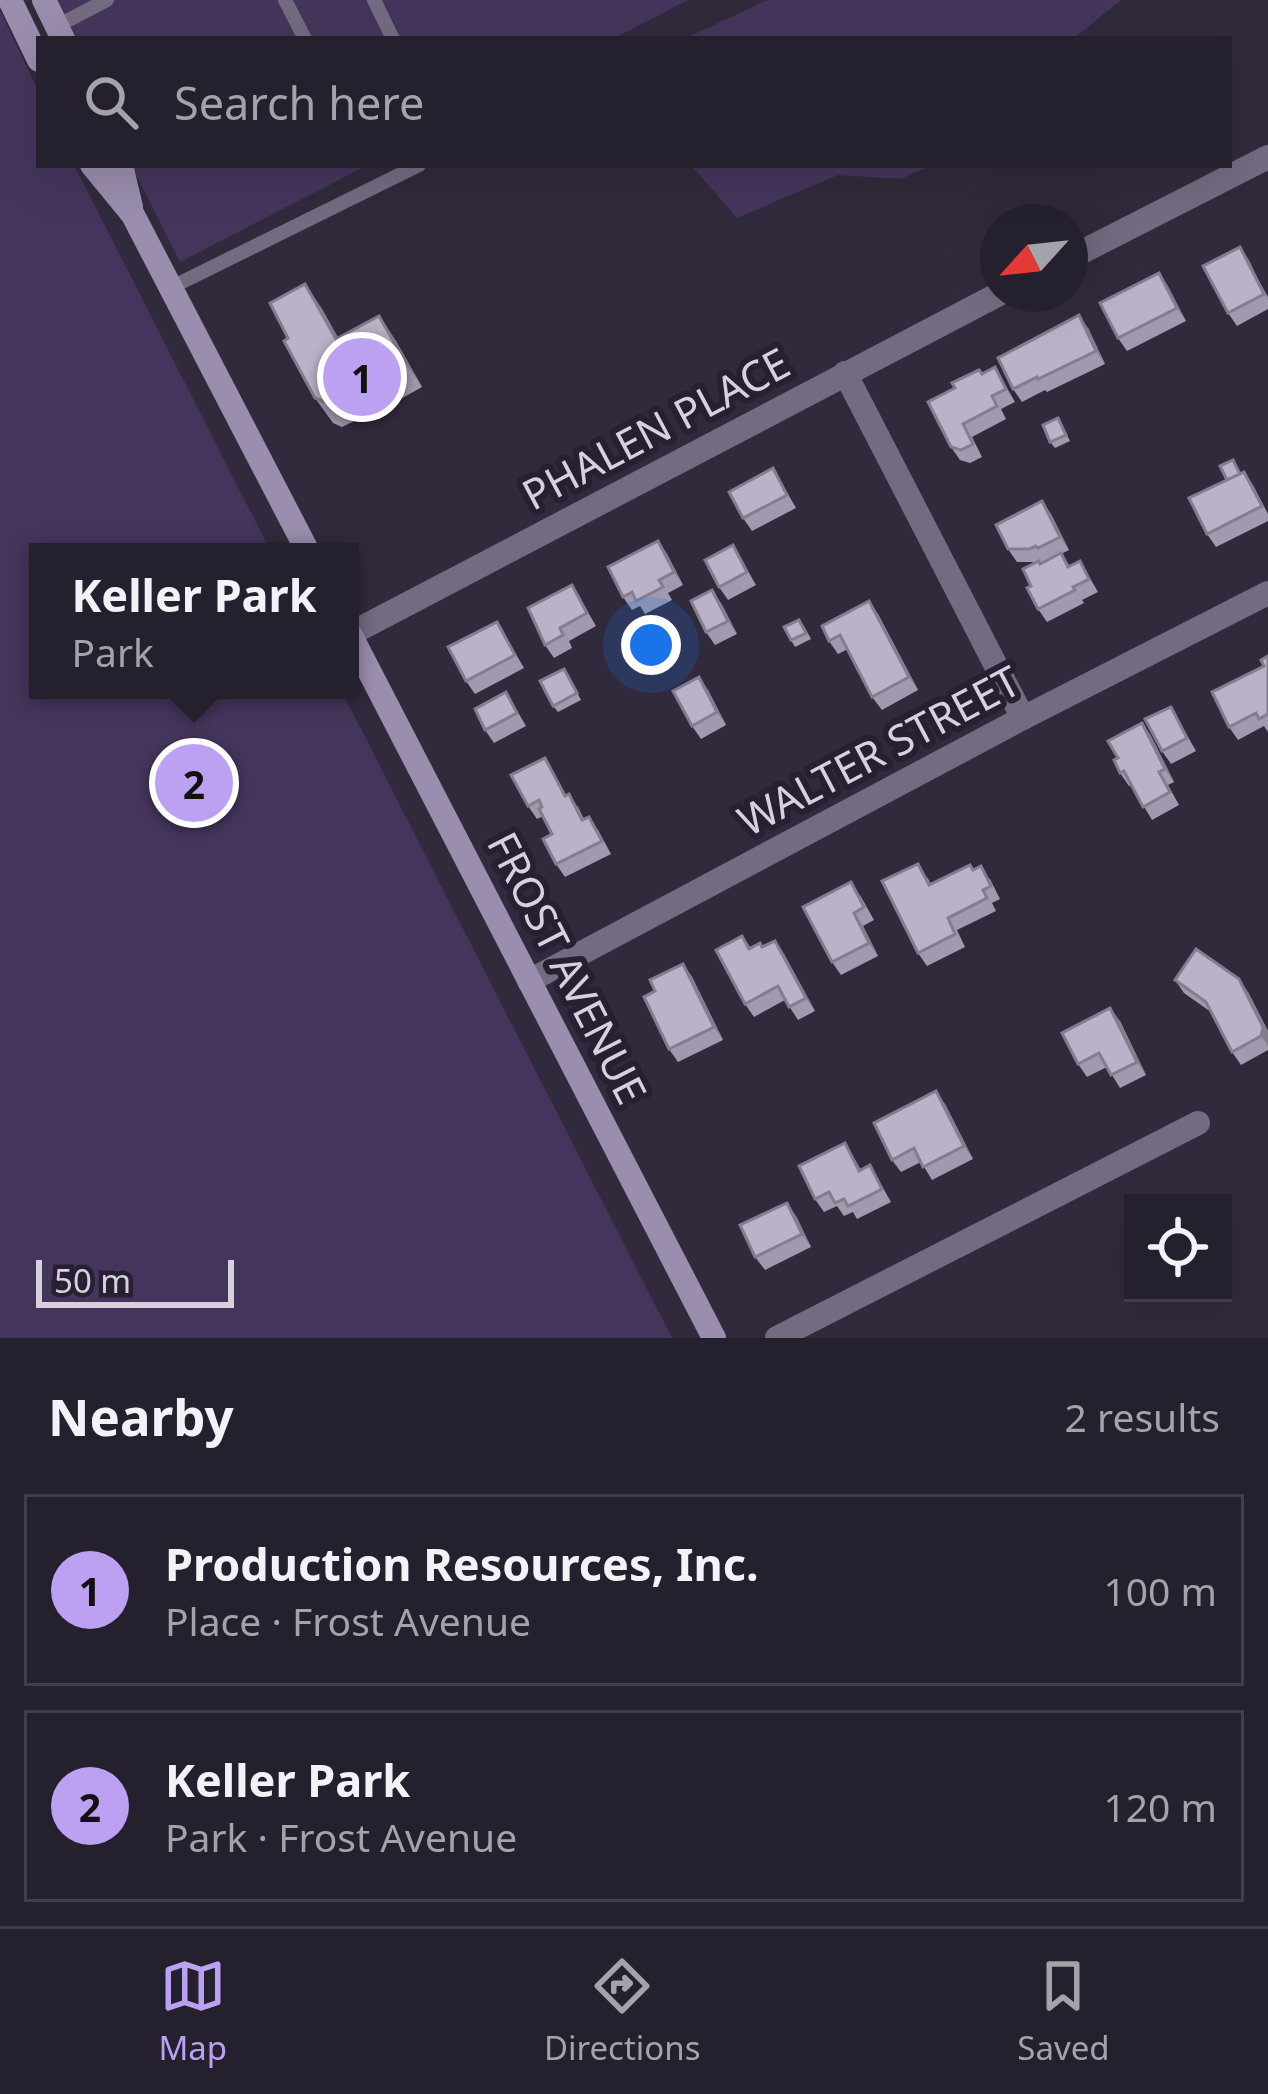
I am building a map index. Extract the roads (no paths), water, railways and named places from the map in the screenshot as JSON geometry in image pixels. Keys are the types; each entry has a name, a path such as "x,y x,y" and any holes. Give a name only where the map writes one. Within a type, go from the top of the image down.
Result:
{"street":[{"path":"10,0 36,53"},
{"path":"44,0 60,32"},
{"path":"1088,249 1268,157"},
{"path":"94,168 133,215 303,543"},
{"path":"123,168 133,215"},
{"name":"PHALEN PLACE","path":"359,629 980,304"},
{"path":"845,373 1023,718"},
{"name":"WALTER STREET","path":"529,981 1268,593"},
{"name":"FROST AVENUE","path":"359,651 714,1338"},
{"path":"776,1338 1198,1123"}],"lane":[{"path":"60,32 107,0"},
{"path":"285,0 303,36"},
{"path":"374,0 392,36"},
{"path":"170,288 413,168"}],"place":[{"name":"Production Resources, Inc.","path":"362,377"},
{"name":"Keller Park","path":"194,783"}]}
